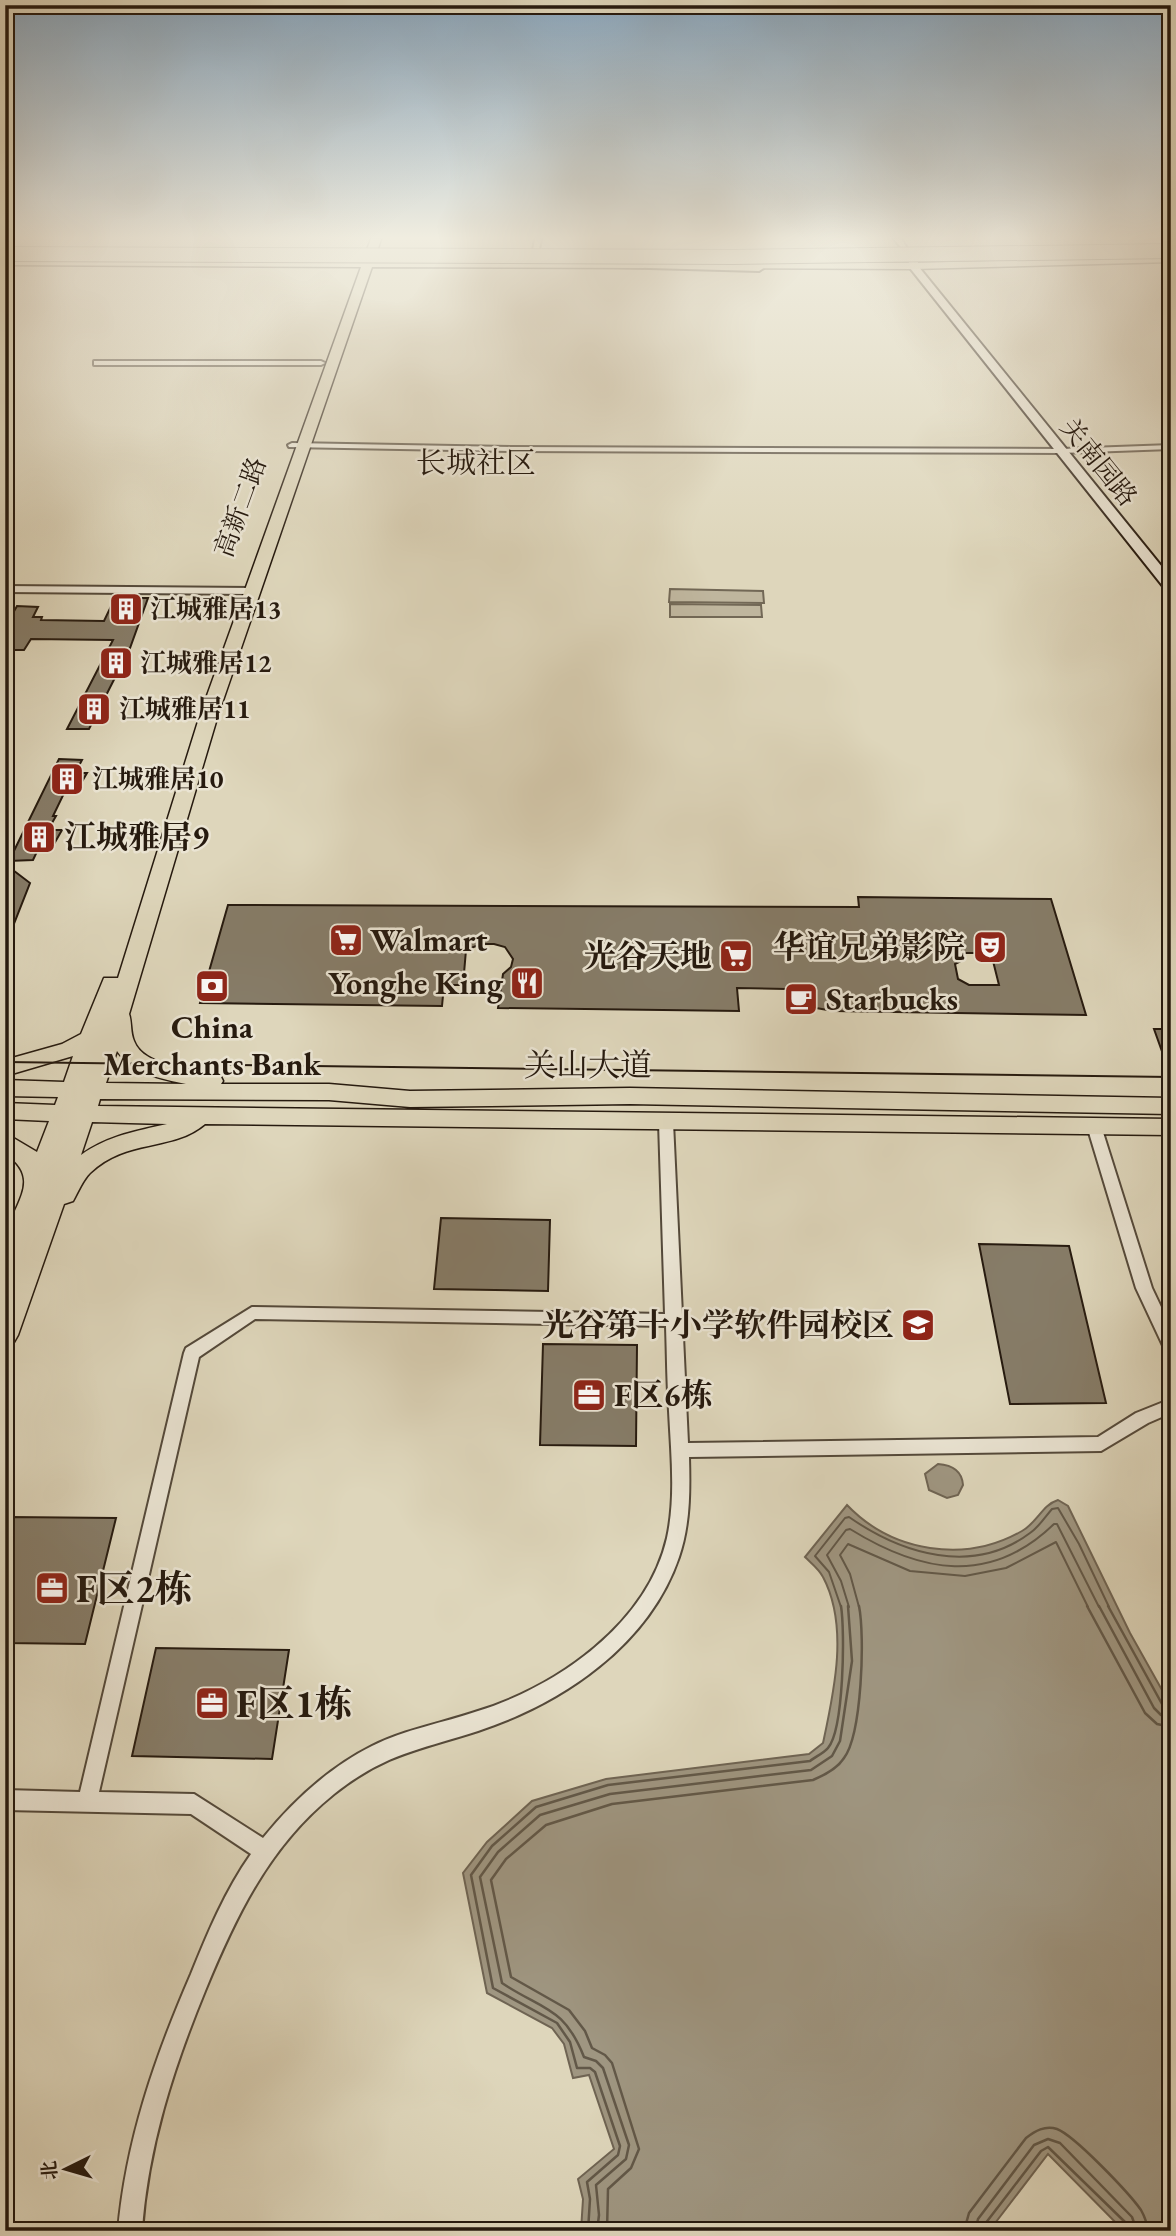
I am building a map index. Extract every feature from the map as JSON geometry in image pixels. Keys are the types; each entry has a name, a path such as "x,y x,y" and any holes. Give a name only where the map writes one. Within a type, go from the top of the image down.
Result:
{"main road":[{"name":"高新二路","path":"297,445 329,343"},
{"name":"高新二路","path":"81,1090 90,1039 334,343"},
{"name":"关南园路","path":"979,343 1171,586"},
{"name":"关南园路","path":"1064,451 1171,578"},
{"name":"高新二路","path":"81,1090 119,1006 246,590"},
{"path":"119,1006 122,1041 137,1060 172,1074 263,1091"},
{"path":"5,1068 70,1049 90,1039"},
{"name":"关山大道","path":"5,1088 329,1092 410,1099 629,1096 756,1101 893,1099 1171,1106"},
{"path":"14,1277 81,1090"},
{"name":"关山大道","path":"5,1111 203,1117 318,1115 666,1122 1171,1127"},
{"path":"5,1335 14,1277 37,1180 72,1114"},
{"path":"14,1277 80,1168 107,1148 137,1138 171,1132 203,1117"},
{"path":"5,1141 32,1160 37,1180"}],"street":[{"path":"97,363 321,363"},
{"path":"297,445 526,449 1064,451 1171,447"},
{"path":"5,589 246,590"},
{"path":"130,2231 138,2162 150,2111 169,2053 218,1935 242,1886 265,1851 290,1821 332,1782 372,1756 411,1740 478,1721 549,1690 594,1659 622,1633 657,1588 671,1556 681,1493 666,1122"},
{"path":"1094,1126 1144,1288 1171,1345"},
{"path":"87,1802 192,1353 252,1313 673,1320"},
{"path":"679,1450 1101,1444 1142,1418 1171,1406"},
{"path":"5,1800 194,1804 265,1851"}],"shaded area":[{"path":"670,589 763,591 764,603 669,602"},
{"path":"670,604 761,605 762,617 670,617"}],"water":[{"path":"938,1464 952,1467 961,1476 963,1485 958,1495 947,1498 929,1490 925,1474"},
{"path":"1058,1500 1068,1506 1130,1633 1171,1706 1171,2231 1124,2231 1048,2154 989,2231 581,2231 583,2199 578,2179 614,2149 589,2075 573,2078 564,2044 552,2028 487,1993 463,1873 487,1842 532,1801 606,1779 809,1754 823,1743 835,1681 836,1616 823,1577 805,1557 847,1505 885,1534 907,1543 953,1550 1000,1541 1022,1531"}],"building":[{"path":"115,598 148,598 130,648 89,729 67,729 113,640 31,639 24,650 5,650 5,627 17,606 38,607 33,617 42,617 41,620 104,621"},
{"path":"59,759 82,760 75,773 87,773 80,785 68,785 48,830 62,830 54,844 41,843 33,860 9,861"},
{"path":"5,864 30,883 6,944 5,944"},
{"name":"光谷天地","path":"858,897 1051,899 1086,1015 833,1011 794,1004 786,989 737,988 739,1011 498,1008 503,974 511,967 513,959 505,947 494,944 481,944 466,950 463,985 444,985 442,1006 200,1003 228,905 859,907","holes":["959,953 991,953 999,985 969,985 958,979 955,964 961,961"]},
{"path":"1154,1029 1171,1029 1171,1071 1169,1071"},
{"path":"441,1218 550,1220 548,1291 434,1289"},
{"path":"979,1244 1069,1246 1106,1403 1010,1404"},
{"name":"F区6栋","path":"543,1344 637,1345 636,1446 540,1445"},
{"name":"F区2栋","path":"10,1517 116,1518 85,1644 5,1643 5,1533"},
{"name":"F区1栋","path":"156,1648 289,1650 272,1759 132,1756"}],"tram line":[{"path":"5,1062 1171,1077"}],"place":[{"name":"江城雅居13","path":"126,609"},
{"name":"江城雅居12","path":"116,663"},
{"name":"江城雅居11","path":"94,709"},
{"name":"江城雅居10","path":"67,779"},
{"name":"江城雅居9","path":"39,837"},
{"name":"Walmart","path":"346,940"},
{"name":"华谊兄弟影院","path":"990,947"},
{"name":"光谷天地","path":"736,956"},
{"name":"Yonghe King","path":"527,983"},
{"name":"China Merchants Bank","path":"212,986"},
{"name":"Starbucks","path":"801,999"},
{"name":"光谷第十小学软件园校区","path":"918,1325"},
{"name":"F区6栋","path":"589,1395"},
{"name":"F区2栋","path":"52,1588"},
{"name":"F区1栋","path":"212,1703"}],"district":[{"name":"长城社区","path":"476,462"}]}
